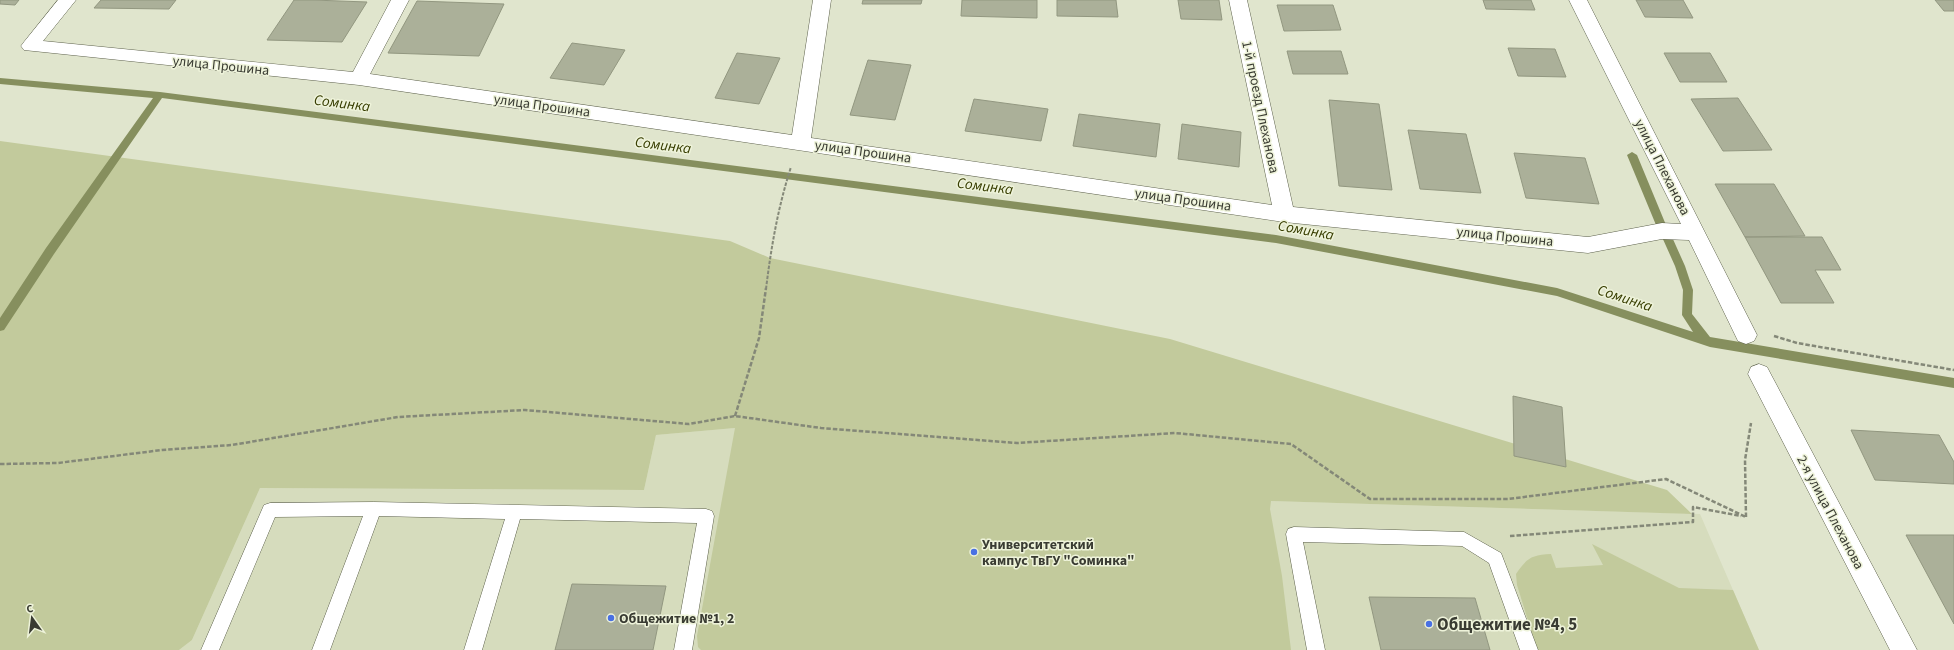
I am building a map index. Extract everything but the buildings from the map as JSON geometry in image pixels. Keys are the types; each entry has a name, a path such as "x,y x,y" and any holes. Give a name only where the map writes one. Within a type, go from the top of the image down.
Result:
{"street":[{"name":"улица Прошина","path":"67,0 30,46 359,79 801,142 1284,214 1588,245 1662,231 1695,232"},
{"path":"359,79 400,0"},
{"path":"801,142 822,0"},
{"name":"1-й проезд Плеханова","path":"1238,0 1284,214"},
{"name":"улица Плеханова","path":"1578,0 1746,335"},
{"name":"2-я улица Плеханова","path":"1759,374 1904,650"}],"lane":[{"path":"321,650 374,509"},
{"path":"210,650 270,510 374,509 706,516 683,650"},
{"path":"473,650 515,511"},
{"path":"1316,650 1294,534 1464,539 1495,558 1529,650"}],"path":[{"path":"735,416 759,338 770,258 784,189 792,164"},
{"path":"1769,334 1796,343 1954,370"},
{"path":"0,464 58,463 162,450 232,445 398,416 525,410 689,424 735,416 821,428 1017,443 1176,433 1291,444 1370,499 1508,499 1666,479 1746,517"},
{"path":"1746,517 1745,460 1751,421"},
{"path":"1464,539 1692,522 1693,507 1746,517"}],"shaded area":[{"path":"0,141 730,241 770,258 1170,339 1667,490 1692,514 1271,501 1270,509 1282,576 1291,650 701,650 698,647 697,636 735,428 656,435 644,490 260,488 192,640 179,650 0,650"},
{"name":"Университетский кампус ТвГУ \"Соминка\"","path":"735,428 1271,501 1700,514 1759,650 179,650 192,640 260,488 644,490 656,435"},
{"path":"1592,544 1679,588 1733,590 1759,650 1537,650 1517,585 1516,574 1523,564 1530,558 1544,554 1551,554 1556,568 1603,565"}],"waterway":[{"name":"Соминка","path":"0,81 160,95"},
{"path":"0,327 50,251 160,95"},
{"name":"Соминка","path":"160,95 1276,239 1557,292 1706,341"},
{"path":"1632,155 1661,225"},
{"path":"1667,237 1680,266 1688,290 1687,315 1706,341"},
{"name":"Соминка","path":"1706,341 1954,383"}],"place":[{"name":"Университетский кампус ТвГУ \"Соминка\"","path":"974,552"},
{"name":"Общежитие №1, 2","path":"611,618"},
{"name":"Общежитие №4, 5","path":"1429,624"}]}
